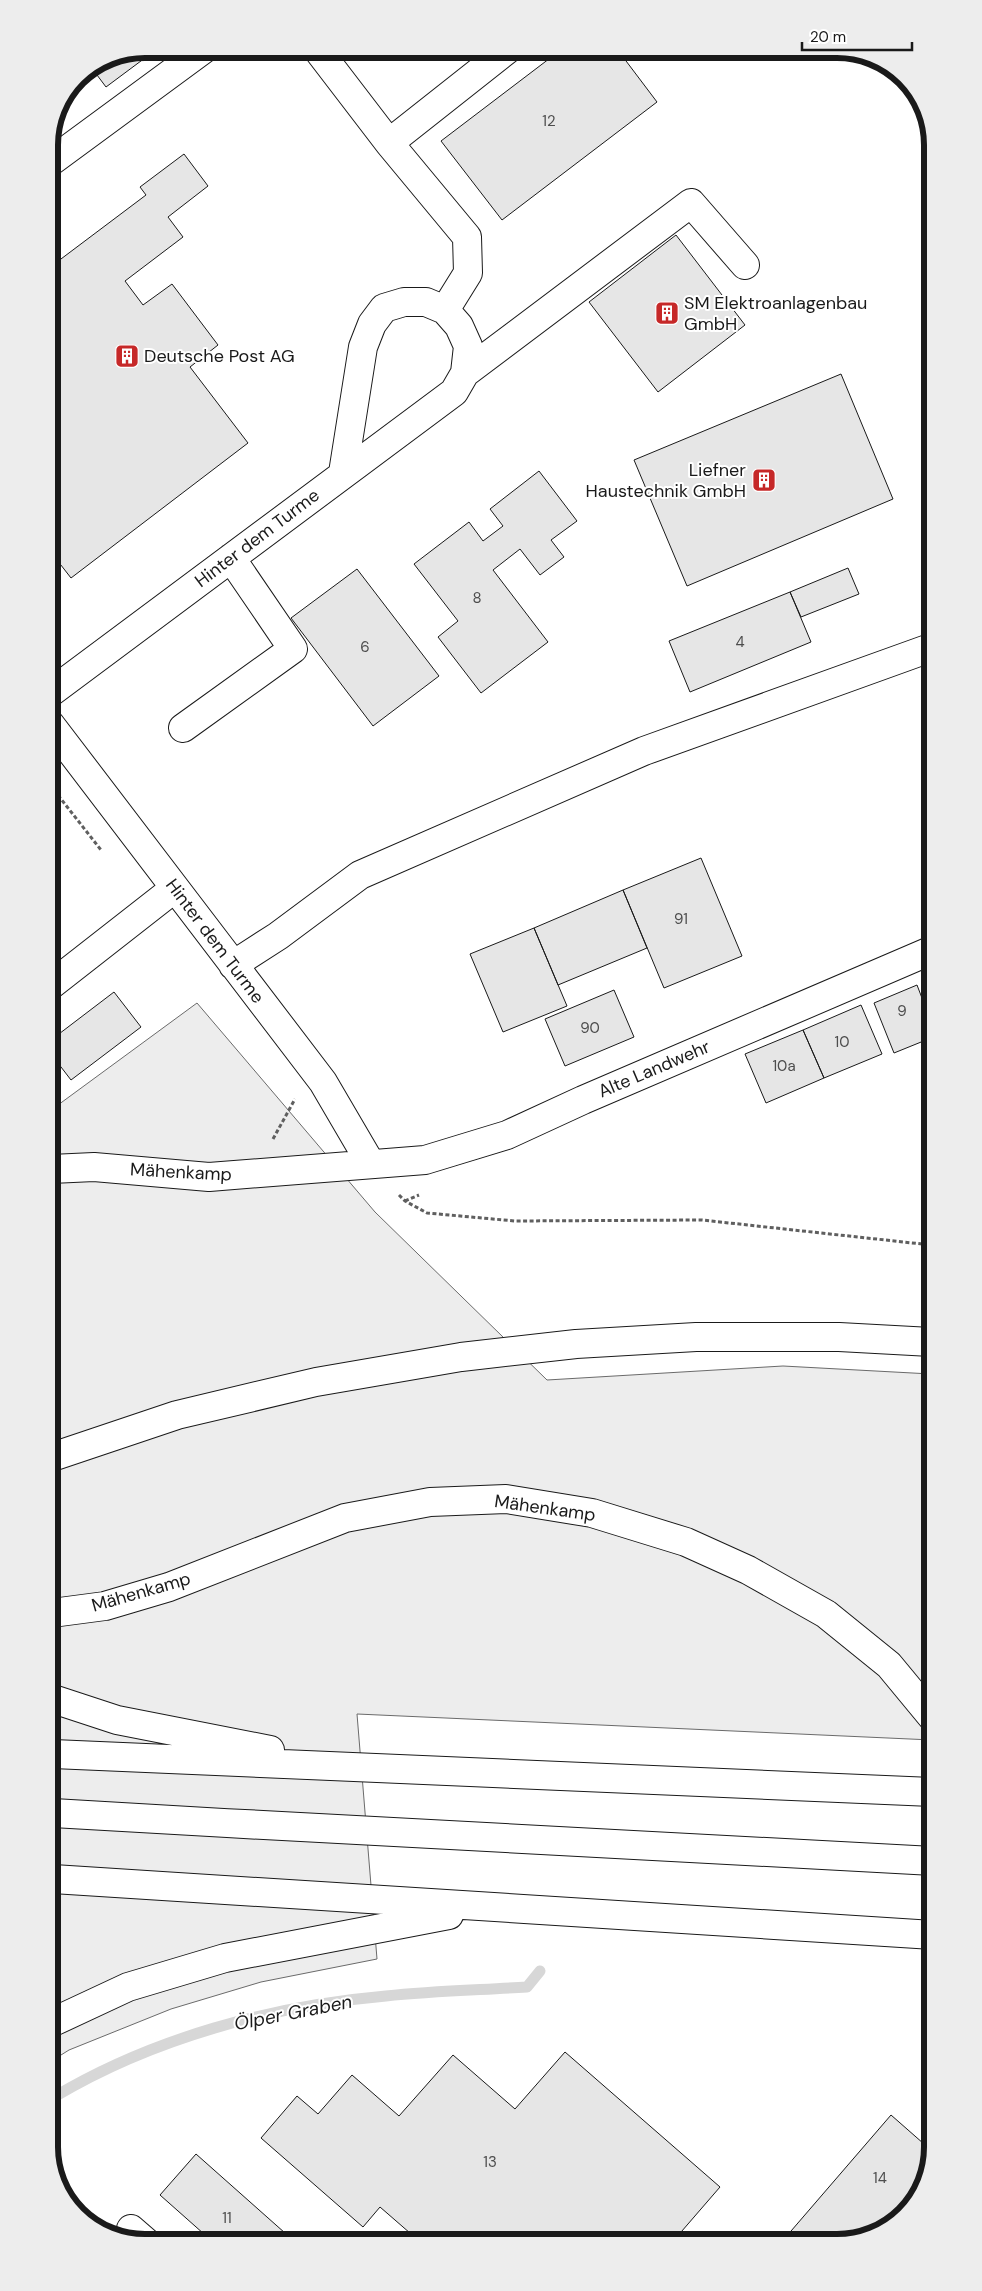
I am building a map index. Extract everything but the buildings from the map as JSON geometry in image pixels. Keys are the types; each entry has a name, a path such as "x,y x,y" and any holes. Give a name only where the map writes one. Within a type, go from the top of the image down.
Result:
{"main road":[{"path":"58,156 192,58"},
{"path":"324,58 389,143 467,237 468,273 445,310 426,302 404,302 384,308 372,324 363,347 343,473"},
{"path":"389,143 497,58"},
{"path":"465,373 691,203 745,266"},
{"name":"Hinter dem Turme","path":"58,687 454,392 465,373 468,346 459,326 445,310"},
{"path":"183,728 293,649 231,558"},
{"path":"233,965 278,936 360,875 644,751 924,650"},
{"name":"Hinter dem Turme","path":"58,734 323,1082 371,1164"},
{"path":"58,980 175,888"},
{"name":"Alte Landwehr","path":"371,1164 425,1160 507,1135 583,1100 924,954"},
{"name":"Mähenkamp","path":"58,1169 94,1167 209,1177 371,1164"},
{"path":"58,1455 177,1415 316,1382 460,1357 576,1344 696,1336 839,1337 924,1342"},
{"name":"Mähenkamp","path":"58,1612 105,1606 169,1587 276,1543 345,1518 430,1502 506,1499 592,1513 686,1542 748,1570 826,1614 888,1665 924,1708"},
{"path":"58,1701 117,1720 360,1767"},
{"path":"58,1754 924,1792"},
{"path":"58,1813 196,1822 674,1845 924,1861"},
{"path":"58,1879 924,1934"},
{"path":"58,2020 128,1987 225,1958 485,1908"}],"path":[{"path":"58,795 106,855"},
{"path":"269,1146 295,1098"},
{"path":"371,1164 405,1201 427,1213 515,1221 702,1220 924,1244"}],"shaded area":[{"path":"197,1003 375,1212 547,1380 783,1366 924,1374 924,1740 357,1714 377,1959 261,1982 171,2009 69,2050 58,2057 58,1105"}],"waterway":[{"name":"Ölper Graben","path":"58,2095 131,2058 214,2028 257,2017 343,2001 386,1996 527,1987 540,1971"}],"place":[{"name":"SM Elektroanlagenbau GmbH","path":"667,313"},
{"name":"Deutsche Post AG","path":"127,356"},
{"name":"Liefner Haustechnik GmbH","path":"764,480"}]}
